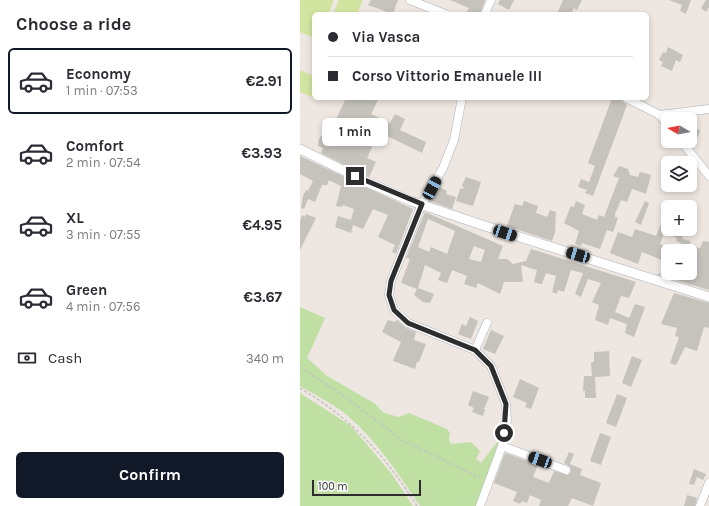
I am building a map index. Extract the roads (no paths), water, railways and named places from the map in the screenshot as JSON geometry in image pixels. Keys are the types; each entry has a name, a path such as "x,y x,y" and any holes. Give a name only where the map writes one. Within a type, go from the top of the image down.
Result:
{"street":[{"path":"410,0 440,12"},
{"path":"486,12 491,0"},
{"path":"462,100 454,140 443,168 422,204 391,281 389,295 394,310 408,323 475,350 491,366 506,404 506,420 502,446 480,506"},
{"path":"630,100 660,115 709,109"},
{"path":"687,148 709,176"},
{"path":"300,149 367,182 422,204 494,229 709,297"},
{"path":"475,350 486,323"},
{"path":"502,446 566,470"},
{"path":"700,506 709,483"}]}
